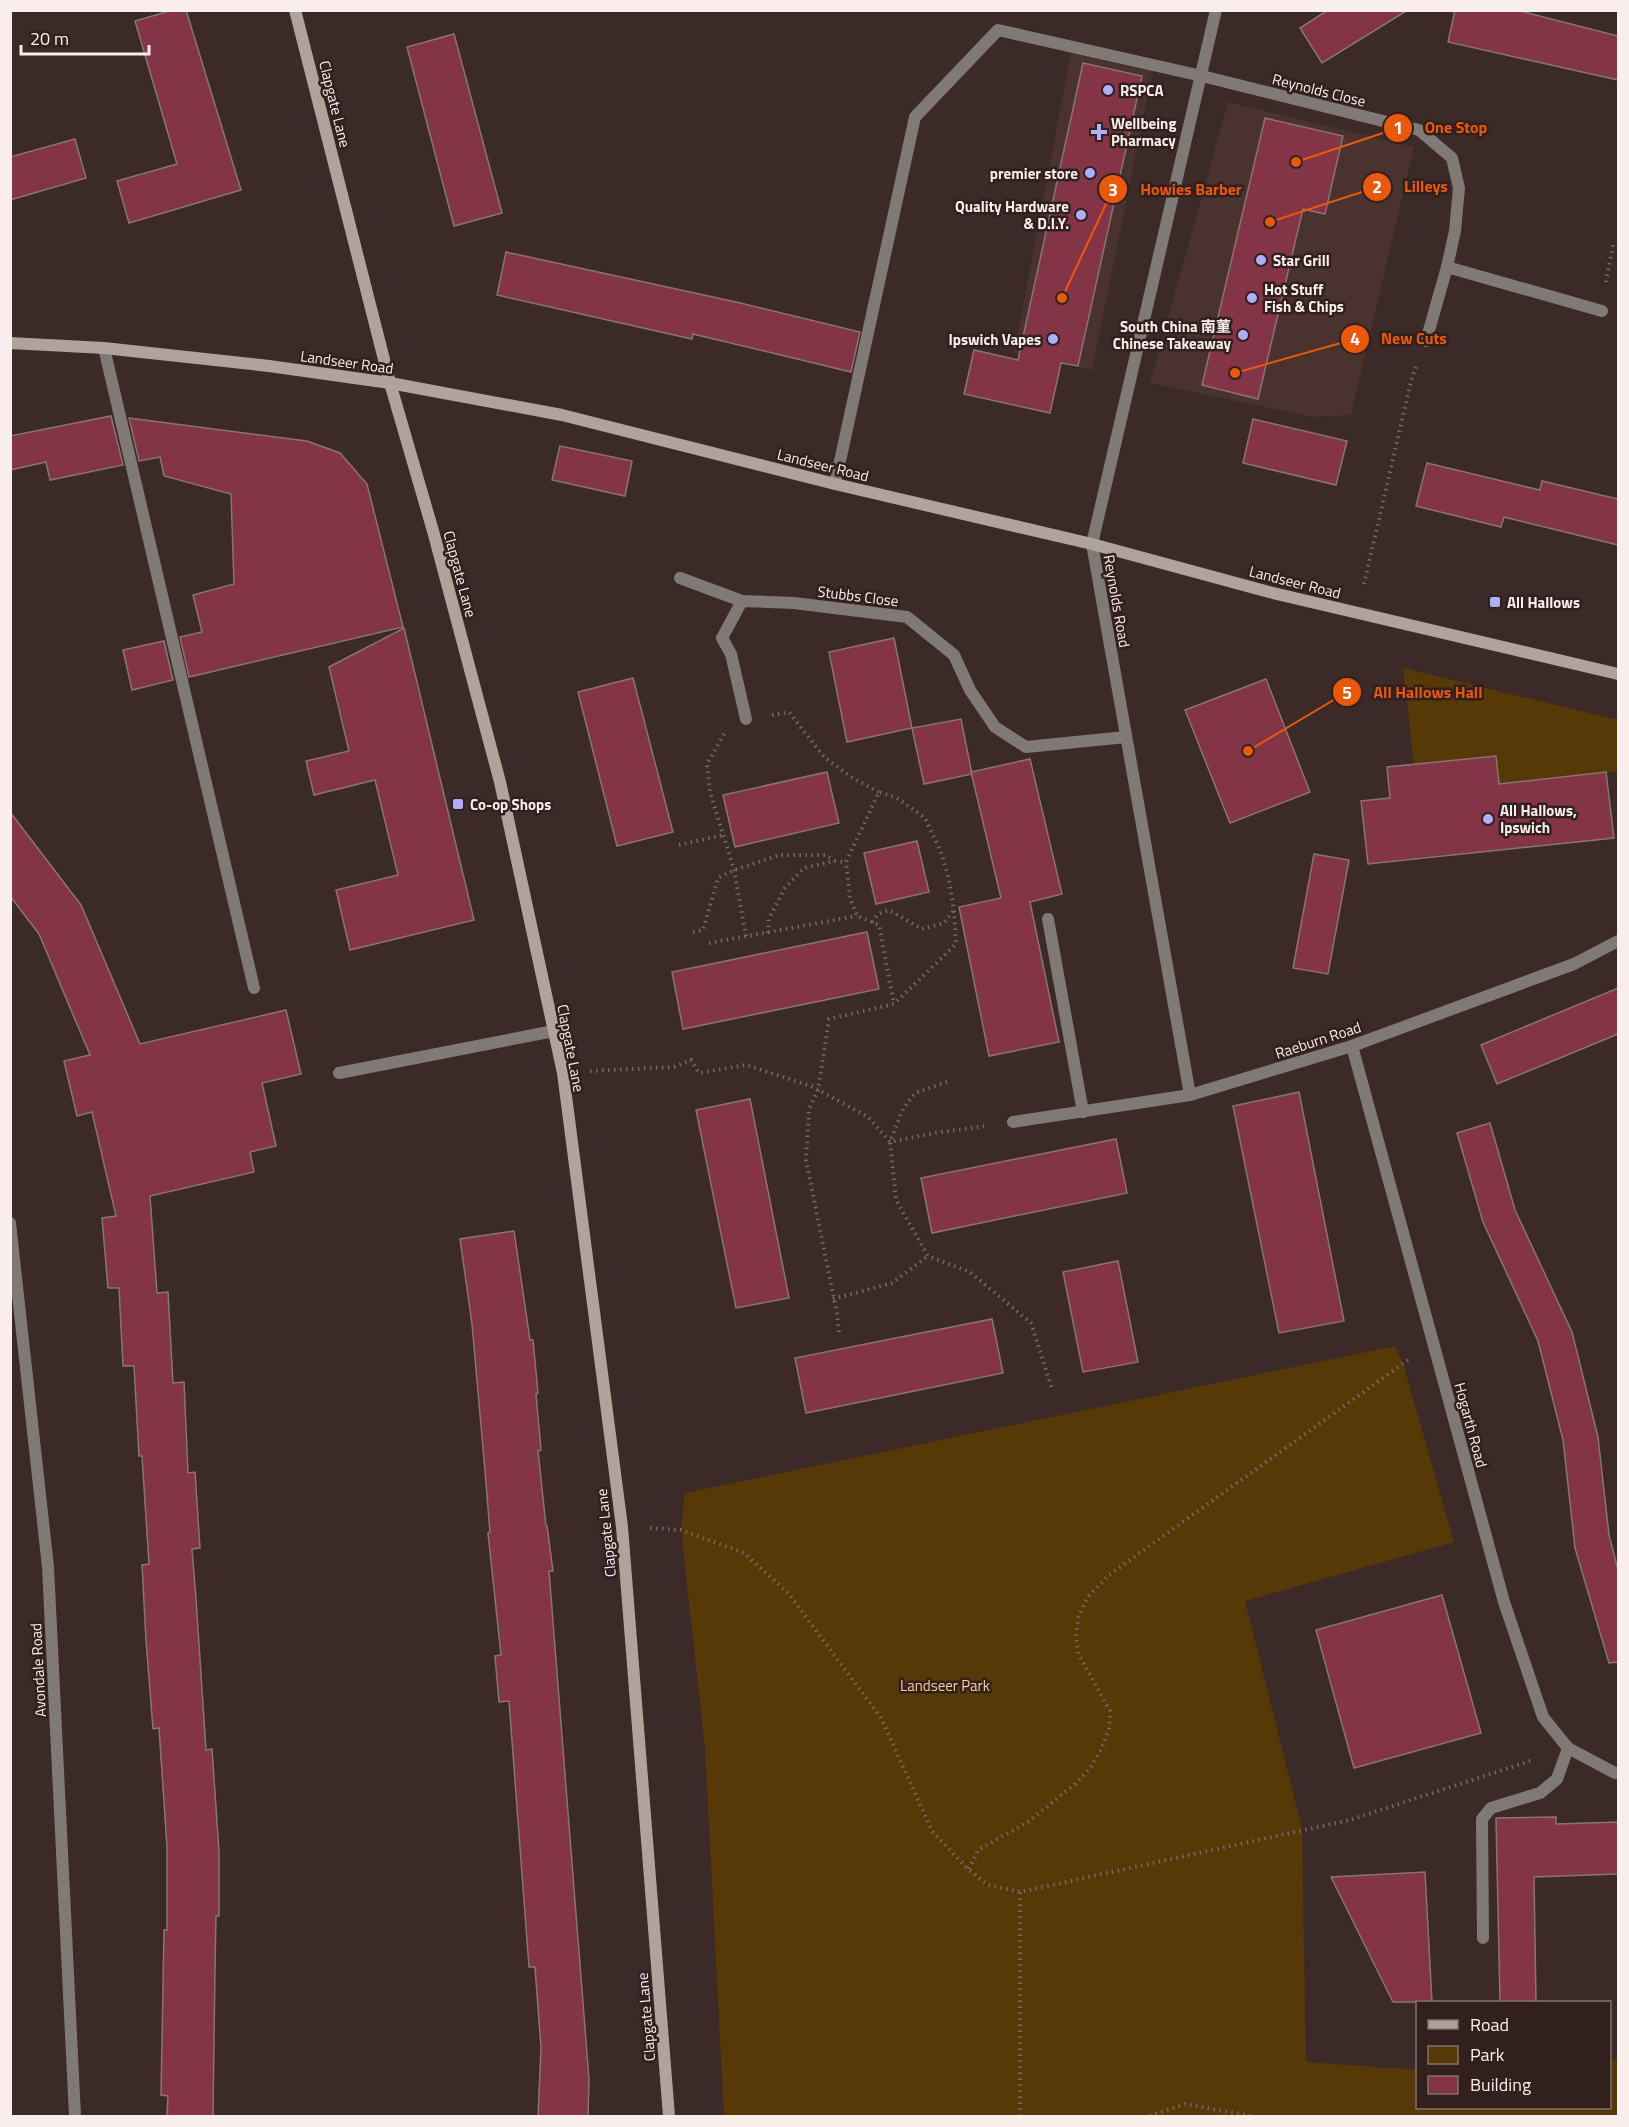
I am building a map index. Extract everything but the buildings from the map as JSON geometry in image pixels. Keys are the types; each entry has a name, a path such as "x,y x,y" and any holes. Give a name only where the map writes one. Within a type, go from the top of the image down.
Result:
{"street":[{"name":"Clapgate Lane","path":"295,10 390,383 433,531 500,782 563,1073 622,1527 669,2116"},
{"name":"Reynolds Road","path":"1190,1095 1092,544 1216,10"},
{"name":"Reynolds Close","path":"835,484 915,117 998,30 1202,76 1419,130 1452,158 1459,188 1455,231 1426,341"},
{"path":"1447,267 1602,311"},
{"name":"Landseer Road","path":"10,343 104,348 269,366 390,383 562,415 835,484 1092,544 1357,613 1618,674"},
{"path":"104,348 254,988"},
{"name":"Stubbs Close","path":"680,578 742,601 794,603 907,617 954,655 970,690 996,727 1026,747 1126,737"},
{"path":"742,601 722,638 731,654 746,720"},
{"path":"1048,919 1083,1112"},
{"name":"Raeburn Road","path":"1013,1122 1190,1095 1352,1046 1574,964 1618,941"},
{"path":"339,1073 554,1031"},
{"name":"Hogarth Road","path":"1352,1046 1508,1613 1543,1717 1568,1748 1618,1773"},
{"name":"Avondale Road","path":"10,1223 48,1567 75,2116"},
{"path":"1483,1938 1482,1819 1491,1808 1540,1793 1557,1779 1568,1748"}],"path":[{"path":"1602,311 1613,244 1618,246"},
{"path":"1357,613 1412,377 1426,341"},
{"path":"746,936 734,870 710,792 707,764 731,722 789,712 824,757 851,777 879,792 897,798 925,818 941,852 954,910 956,944 894,1004 829,1019 818,1090 809,1109 806,1160 839,1332"},
{"path":"857,916 850,898 846,862 879,792"},
{"path":"679,845 723,835"},
{"path":"693,932 703,930 718,878 734,870 780,855 826,855 834,861"},
{"path":"768,933 769,918 785,888 804,868 834,861 846,862"},
{"path":"872,922 878,914 889,910 922,929 944,923 954,910"},
{"path":"709,943 857,916 879,925 894,1004"},
{"path":"563,1073 674,1067 692,1060 699,1073 746,1065 818,1090 868,1117 890,1142"},
{"path":"947,1082 915,1093 903,1109 890,1142 896,1200 928,1256 970,1272 1031,1323 1052,1389"},
{"path":"890,1142 934,1133 1013,1122"},
{"path":"834,1299 892,1283 928,1256"},
{"path":"968,1869 978,1850 1028,1822 1075,1784 1090,1768 1101,1750 1109,1729 1110,1711 1079,1655 1076,1638 1078,1618 1087,1598 1109,1575 1433,1343"},
{"path":"622,1527 681,1530 744,1553 788,1593 881,1718 932,1831 968,1869 988,1885 1020,1892 1350,1820 1568,1748"},
{"path":"1020,1892 1020,2116"},
{"path":"1150,2116 1185,2104 1251,2116"}],"shaded area":[{"path":"1072,47 1154,64 1092,370 1014,353"},
{"path":"1228,102 1414,147 1351,415 1312,417 1150,383"}],"green space":[{"path":"1403,668 1618,720 1618,772 1499,784 1414,765"},
{"name":"Landseer Park","path":"1395,1346 1403,1363 1454,1542 1245,1601 1302,1829 1306,2062 1416,2070 1416,2109 1611,2109 1611,2060 1618,2059 1618,2116 724,2116 705,1748 681,1530 685,1493"}],"place":[{"name":"RSPCA","path":"1108,90"},
{"name":"Wellbeing Pharmacy","path":"1099,132"},
{"name":"One Stop","path":"1296,162"},
{"name":"premier store","path":"1090,173"},
{"name":"Quality Hardware & D.I.Y.","path":"1081,215"},
{"name":"Lilleys","path":"1270,222"},
{"name":"Star Grill","path":"1261,260"},
{"name":"Howies Barber","path":"1062,298"},
{"name":"Hot Stuff Fish & Chips","path":"1252,298"},
{"name":"South China 南菫 Chinese Takeaway","path":"1243,335"},
{"name":"Ipswich Vapes","path":"1053,339"},
{"name":"New Cuts","path":"1235,373"},
{"name":"All Hallows","path":"1495,602"},
{"name":"All Hallows Hall","path":"1248,751"},
{"name":"Co-op Shops","path":"458,804"},
{"name":"All Hallows, Ipswich","path":"1488,819"}]}
